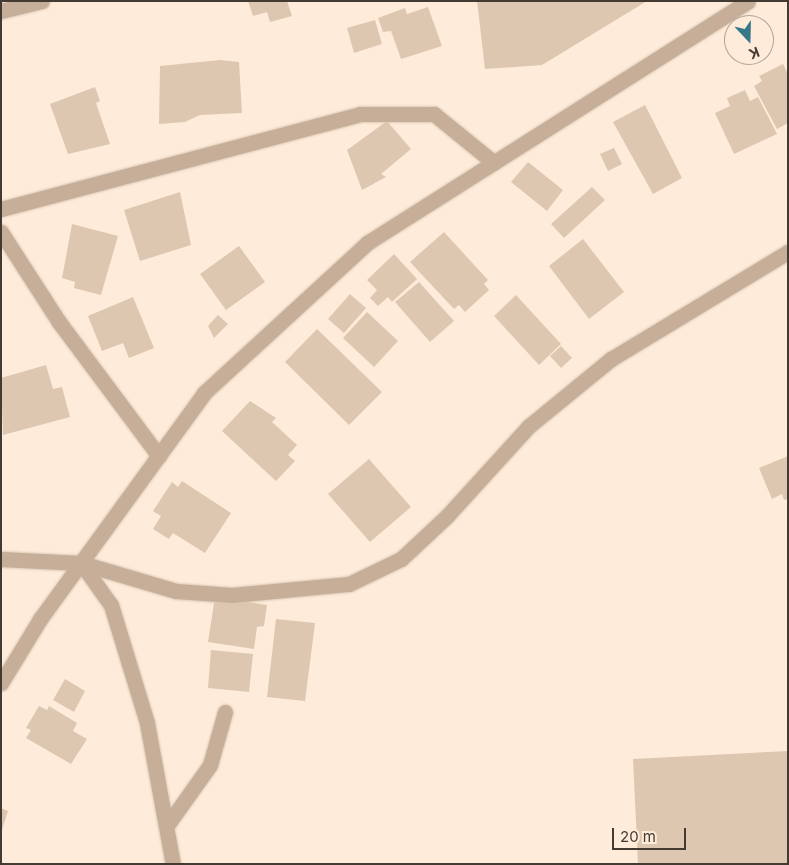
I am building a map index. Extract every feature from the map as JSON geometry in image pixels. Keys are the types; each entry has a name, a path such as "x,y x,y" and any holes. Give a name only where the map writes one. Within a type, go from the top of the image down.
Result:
{"street":[{"path":"1,11 42,1"},
{"path":"1,683 40,618 204,393 367,243 748,1"},
{"path":"1,209 360,114 434,114 494,163"},
{"path":"1,232 59,322 159,456"},
{"path":"1,559 81,564 176,591 232,595 350,584 401,559 447,516 529,426 611,359 788,252"},
{"path":"81,564 111,605 147,723 168,824 172,864"},
{"path":"168,824 210,765 225,712"}],"building":[{"path":"248,1 287,1 292,16 270,22 267,12 253,16"},
{"path":"477,1 647,1 542,65 485,69"},
{"path":"428,7 442,46 401,59 391,31 383,32 378,18 405,8 407,14"},
{"path":"375,20 382,44 354,53 347,28"},
{"path":"220,60 239,62 242,113 200,115 185,122 159,124 160,66"},
{"path":"783,64 788,74 788,123 777,129 754,86 762,81 759,76"},
{"path":"95,87 100,101 96,103 110,144 68,154 50,104"},
{"path":"745,90 750,101 758,97 777,134 734,154 715,113 730,106 727,98"},
{"path":"645,105 682,178 653,194 613,122"},
{"path":"387,121 411,149 381,174 386,177 362,190 347,150"},
{"path":"614,148 622,164 608,171 600,154"},
{"path":"528,162 563,190 547,211 511,182"},
{"path":"592,187 605,200 564,238 551,224"},
{"path":"180,192 191,245 140,261 124,210"},
{"path":"72,224 118,236 101,295 74,288 75,282 62,278"},
{"path":"444,232 488,280 484,284 489,290 465,312 459,305 454,309 410,262"},
{"path":"583,239 624,292 589,319 549,266"},
{"path":"239,246 265,282 226,310 200,274"},
{"path":"394,254 417,279 392,302 388,297 378,306 370,298 377,290 367,280"},
{"path":"419,282 454,321 430,342 395,302"},
{"path":"350,294 366,308 344,333 328,319"},
{"path":"516,295 561,344 539,365 494,316"},
{"path":"133,297 154,348 129,358 123,343 102,351 88,316"},
{"path":"367,312 398,341 374,367 343,338"},
{"path":"218,315 228,324 214,338 208,326"},
{"path":"317,329 382,392 349,425 285,362"},
{"path":"561,346 572,358 561,368 550,356"},
{"path":"46,365 53,389 62,387 70,417 3,435 1,378"},
{"path":"250,401 276,418 272,422 297,445 288,455 295,461 276,481 222,431"},
{"path":"788,456 788,499 784,500 782,494 772,499 759,468"},
{"path":"369,459 411,507 370,542 328,494"},
{"path":"182,481 231,513 205,553 173,533 169,539 153,529 161,516 153,511 172,482 178,487"},
{"path":"215,597 267,605 264,626 257,627 254,649 208,642"},
{"path":"276,619 315,623 305,701 267,697"},
{"path":"211,650 253,654 249,692 208,688"},
{"path":"65,679 85,691 74,712 53,700"},
{"path":"39,706 47,710 49,706 77,723 73,731 87,739 71,764 26,738 31,730 26,728"},
{"path":"788,751 788,864 638,864 633,759"},
{"path":"1,808 8,811 1,833"}]}
